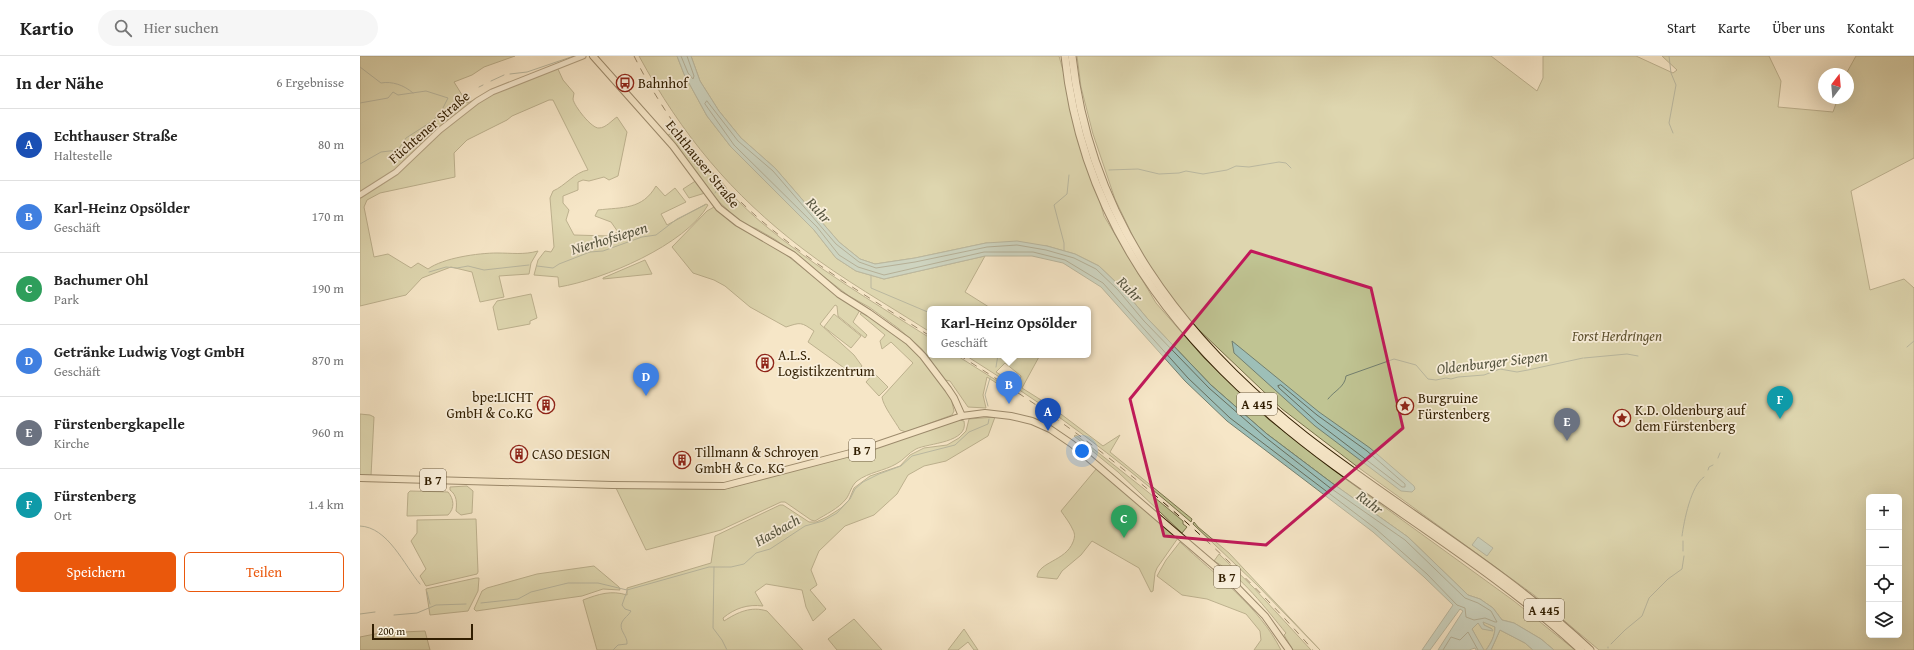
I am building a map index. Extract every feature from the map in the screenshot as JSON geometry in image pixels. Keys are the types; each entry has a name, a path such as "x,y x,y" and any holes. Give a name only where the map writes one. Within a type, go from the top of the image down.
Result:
{"highway":[{"name":"A 445","path":"1065,56 1073,103 1083,142 1101,195 1118,232 1141,272 1175,320 1200,348 1249,397 1302,442 1491,576 1581,650"},
{"name":"A 445","path":"1072,56 1079,102 1088,140 1110,200 1124,229 1157,285 1204,344 1254,393 1306,436 1495,572 1546,611 1590,650"}],"main road":[{"name":"Echthauser Straße","path":"593,56 673,146 720,208 738,223 793,255 839,294 908,341 930,364 958,405 962,416"},
{"path":"958,405 976,414"},
{"name":"B 7","path":"360,478 612,485 724,486 862,450 962,416 976,414 1000,414 1022,418 1042,425 1063,437 1224,574 1265,616 1289,650"}],"street":[{"name":"Füchtener Straße","path":"360,196 396,172 440,130 492,92 583,56"}],"highlighted area":[{"path":"1251,251 1371,288 1403,428 1266,545 1164,536 1130,399"}],"green space":[{"path":"360,56 515,56 484,67 472,75 454,82 467,103 557,67 563,80 574,93 573,99 576,107 592,125 602,128 617,117 627,132 618,176 609,180 604,177 589,181 583,180 578,182 578,190 563,196 563,203 569,210 566,220 574,235 608,236 618,232 611,222 595,216 598,210 631,206 645,199 651,194 656,186 665,196 675,188 686,202 661,214 667,225 706,204 708,205 697,220 663,247 619,269 577,283 559,287 558,277 534,275 538,260 545,251 551,252 554,247 550,198 553,191 579,173 588,170 553,100 549,100 512,116 467,140 454,153 455,177 380,193 367,200 364,207 374,257 388,254 411,268 418,263 428,269 434,265 451,259 471,255 538,251 531,263 529,274 499,276 504,297 480,302 472,272 451,267 422,278 406,295 360,306"},
{"path":"639,56 677,56 684,74 707,116 731,147 814,230 836,258 856,271 884,279 985,256 965,292 987,306 927,306 927,330 849,281 803,249 777,228 731,185 710,162 691,137 655,85"},
{"path":"691,56 1059,56 1104,216 1156,303 1204,358 1268,419 1347,480 1514,601 1575,650 1554,650 1541,639 1514,623 1502,620 1493,608 1480,599 1468,595 1408,537 1332,483 1267,434 1211,385 1147,318 1121,287 1099,266 1075,254 1047,246 986,243 915,258 875,264 860,259 839,242 775,168 741,138 719,111 700,81"},
{"name":"Forst Herdringen","path":"1077,56 1491,56 1537,91 1543,78 1543,56 1636,56 1673,73 1677,70 1662,56 1769,56 1781,81 1778,107 1833,112 1836,104 1854,104 1854,68 1849,68 1856,56 1914,56 1914,158 1851,191 1870,290 1904,279 1914,288 1914,650 1599,650 1534,595 1359,468 1282,409 1198,329 1167,294 1141,253 1115,199 1093,134 1081,87"},
{"path":"677,129 706,166 750,213 762,223 844,284 927,336 927,356 922,349 898,328 869,307 849,296 776,240 757,229 742,223 716,199 667,136"},
{"path":"697,180 705,193 689,198 683,189"},
{"path":"714,207 733,224 784,253 841,299 860,310 853,322 867,335 865,338 838,316 837,306 835,305 820,324 854,355 862,366 854,375 808,342 814,331 810,328 803,324 795,324 786,327 750,307 725,286 714,280 693,273 672,247 707,211"},
{"path":"645,260 652,274 603,279 603,278"},
{"path":"531,294 537,318 530,321 530,324 498,330 493,307 497,301"},
{"path":"864,311 917,352 951,398 954,411 952,415 906,432 900,430 887,409 882,397 913,363 891,342 882,349 880,341 885,335 860,314"},
{"path":"834,314 861,336 851,348 824,327"},
{"path":"929,358 961,358 1010,389 1009,391 987,377 983,395 986,408 968,407 950,381 945,380"},
{"path":"970,358 1038,358 1022,388 1049,405 1103,446 1120,435 1110,452 1192,519 1191,522 1106,452 1018,389 1021,376 1005,363 996,372 1015,384 1015,387"},
{"path":"874,373 888,387 879,396 866,382"},
{"path":"360,414 374,417 371,476 360,475"},
{"path":"995,417 988,436 946,461 924,466 908,475 897,494 874,515 845,526 819,551 811,570 817,585 810,590 826,609 813,621 806,607 802,590 766,584 755,592 763,606 742,608 723,618 724,621 734,615 756,609 767,611 803,650 597,650 583,600 605,593 627,595 627,588 711,563 715,536 780,505 783,505 809,522 816,522 841,508 849,500 854,488 870,476 900,466 910,455 924,448 947,445 959,438 966,431 969,419"},
{"path":"959,420 964,421 964,428 960,434 946,441 916,449 896,464 857,481 843,503 836,509 815,521 811,520 785,502 781,502 721,530 646,550 616,488 725,489 864,451"},
{"path":"1076,435 1183,521 1183,524 1187,527 1182,533 1118,472 1074,436"},
{"path":"1097,468 1178,538 1157,568 1153,591 1151,592 1139,568 1092,541 1081,555 1062,571 1057,579 1037,577 1042,568 1065,553 1073,542 1074,531 1061,511"},
{"path":"467,486 473,491 472,513 461,515 456,511 456,499 450,490 450,487"},
{"path":"410,491 448,492 452,498 452,509 448,515 407,516 408,493"},
{"path":"476,519 477,574 426,586 420,576 426,569 411,541 417,533 417,520"},
{"path":"1194,522 1229,553 1320,650 1257,585 1193,524"},
{"path":"1180,542 1249,605 1272,634 1281,650 1254,650 1261,640 1260,631 1246,614 1207,599 1182,595 1157,576 1166,560"},
{"path":"1219,554 1253,587 1311,650 1293,650 1284,635 1286,633 1262,604 1234,575 1214,561"},
{"path":"594,566 619,587 620,590 603,589 582,596 476,611 474,609 482,591 487,588 537,574"},
{"path":"479,578 478,591 468,611 430,615 426,589"},
{"path":"854,619 882,650 837,650 828,639"},
{"path":"1483,621 1495,627 1490,645 1486,650 1483,650 1472,629 1478,623 1492,629 1484,625"},
{"path":"964,629 978,650 974,650 968,642 958,650 948,650"},
{"path":"1500,630 1525,643 1533,650 1491,650"},
{"path":"425,631 430,650 360,650 360,637 380,633"}],"water":[{"path":"677,56 691,56 700,81 719,111 741,138 775,168 839,242 860,259 875,264 915,258 986,243 1017,241 1047,246 1075,254 1099,266 1121,287 1147,318 1211,385 1267,434 1332,483 1408,537 1468,595 1480,599 1493,608 1502,620 1514,623 1541,639 1554,650 1533,650 1525,643 1500,630 1491,650 1486,650 1490,645 1495,627 1483,622 1484,625 1493,631 1482,629 1478,623 1472,629 1484,650 1476,650 1475,648 1469,650 1438,650 1463,611 1460,609 1430,650 1422,650 1453,605 1373,532 1227,421 1185,381 1101,287 1063,263 1032,256 985,256 884,279 856,271 836,258 814,230 731,147 707,116 684,74"},
{"path":"1232,341 1319,412 1370,448 1414,486 1415,489 1412,492 1401,491 1315,426 1234,353"},
{"path":"1478,537 1493,548 1487,556 1472,545"}],"waterway":[{"path":"510,74 527,72 574,56"},
{"path":"1669,56 1671,73 1676,85 1669,123 1673,133"},
{"path":"360,67 381,83 398,84 413,93"},
{"path":"491,81 504,75"},
{"path":"479,87 483,85"},
{"path":"360,103 388,98 393,92 398,95 426,91 448,98 443,108"},
{"path":"461,96 467,94"},
{"path":"360,164 381,152 398,150 406,138 431,122 442,111"},
{"path":"1109,170 1138,169 1159,174 1179,173 1186,171 1203,174 1227,170 1236,166 1249,167 1279,162 1286,163 1291,168"},
{"path":"1064,250 1064,243 1054,205 1067,194 1069,175"},
{"path":"715,193 720,185"},
{"name":"Nierhofsiepen","path":"537,266 553,268 559,264 590,252 603,251 642,237 656,235 677,219 705,205"},
{"name":"Nierhofsiepen","path":"429,272 446,267 457,268 468,266 484,270 529,265"},
{"name":"Hasbach","path":"871,275 871,288 927,312"},
{"path":"1907,347 1914,341"},
{"name":"Oldenburger Siepen","path":"1584,358 1627,354 1638,356"},
{"name":"Hasbach","path":"996,367 998,358"},
{"name":"Oldenburger Siepen","path":"1328,399 1344,383 1346,376 1394,359 1416,365 1428,379 1436,380 1484,375 1500,369 1517,372 1583,358"},
{"name":"Hasbach","path":"988,406 985,395 990,378"},
{"name":"Hasbach","path":"481,603 518,599 531,592 568,583 598,583 627,590 709,567 731,567 744,564 756,553 770,549 805,526 823,521 837,513 850,499 855,489 863,482 901,466 912,456 955,445 969,432 988,424 989,419"},
{"path":"1718,458 1720,453"},
{"path":"1708,470 1709,467 1713,465"},
{"path":"1682,536 1686,513 1692,495 1695,487 1704,477"},
{"path":"360,526 370,528 387,540 420,584"},
{"path":"1683,541 1683,551"},
{"path":"1611,644 1642,616 1649,598 1668,579 1682,569 1684,556"},
{"path":"714,567 713,628 727,650"},
{"name":"Hasbach","path":"613,650 618,645 627,644 621,628 623,621 631,611 625,609 622,605 627,591"},
{"path":"427,592 430,604"},
{"path":"394,615 417,613 436,605 466,604"},
{"path":"360,614 375,612"}],"railway":[{"path":"634,56 646,79 674,124 725,186 763,222 803,253 866,296 927,334"},
{"path":"964,358 1065,425 1143,485 1231,564 1313,650"}],"place":[{"name":"Bahnhof","path":"625,83"},
{"name":"A.L.S. Logistikzentrum","path":"765,363"},
{"name":"Getränke Ludwig Vogt GmbH","path":"646,396"},
{"name":"Karl-Heinz Opsölder","path":"1009,404"},
{"name":"bpe:LICHT GmbH & Co.KG","path":"546,405"},
{"name":"Burgruine Fürstenberg","path":"1405,406"},
{"name":"K.D. Oldenburg auf dem Fürstenberg","path":"1622,418"},
{"name":"Fürstenberg","path":"1780,419"},
{"name":"Echthauser Straße","path":"1048,431"},
{"name":"Fürstenbergkapelle","path":"1567,441"},
{"name":"CASO DESIGN","path":"519,454"},
{"name":"Tillmann & Schroyen GmbH & Co. KG","path":"682,460"},
{"name":"Bachumer Ohl","path":"1124,538"}],"water label":[{"name":"Ruhr","path":"819,210"},
{"name":"Ruhr","path":"1130,289"},
{"name":"Ruhr","path":"1370,502"}]}
